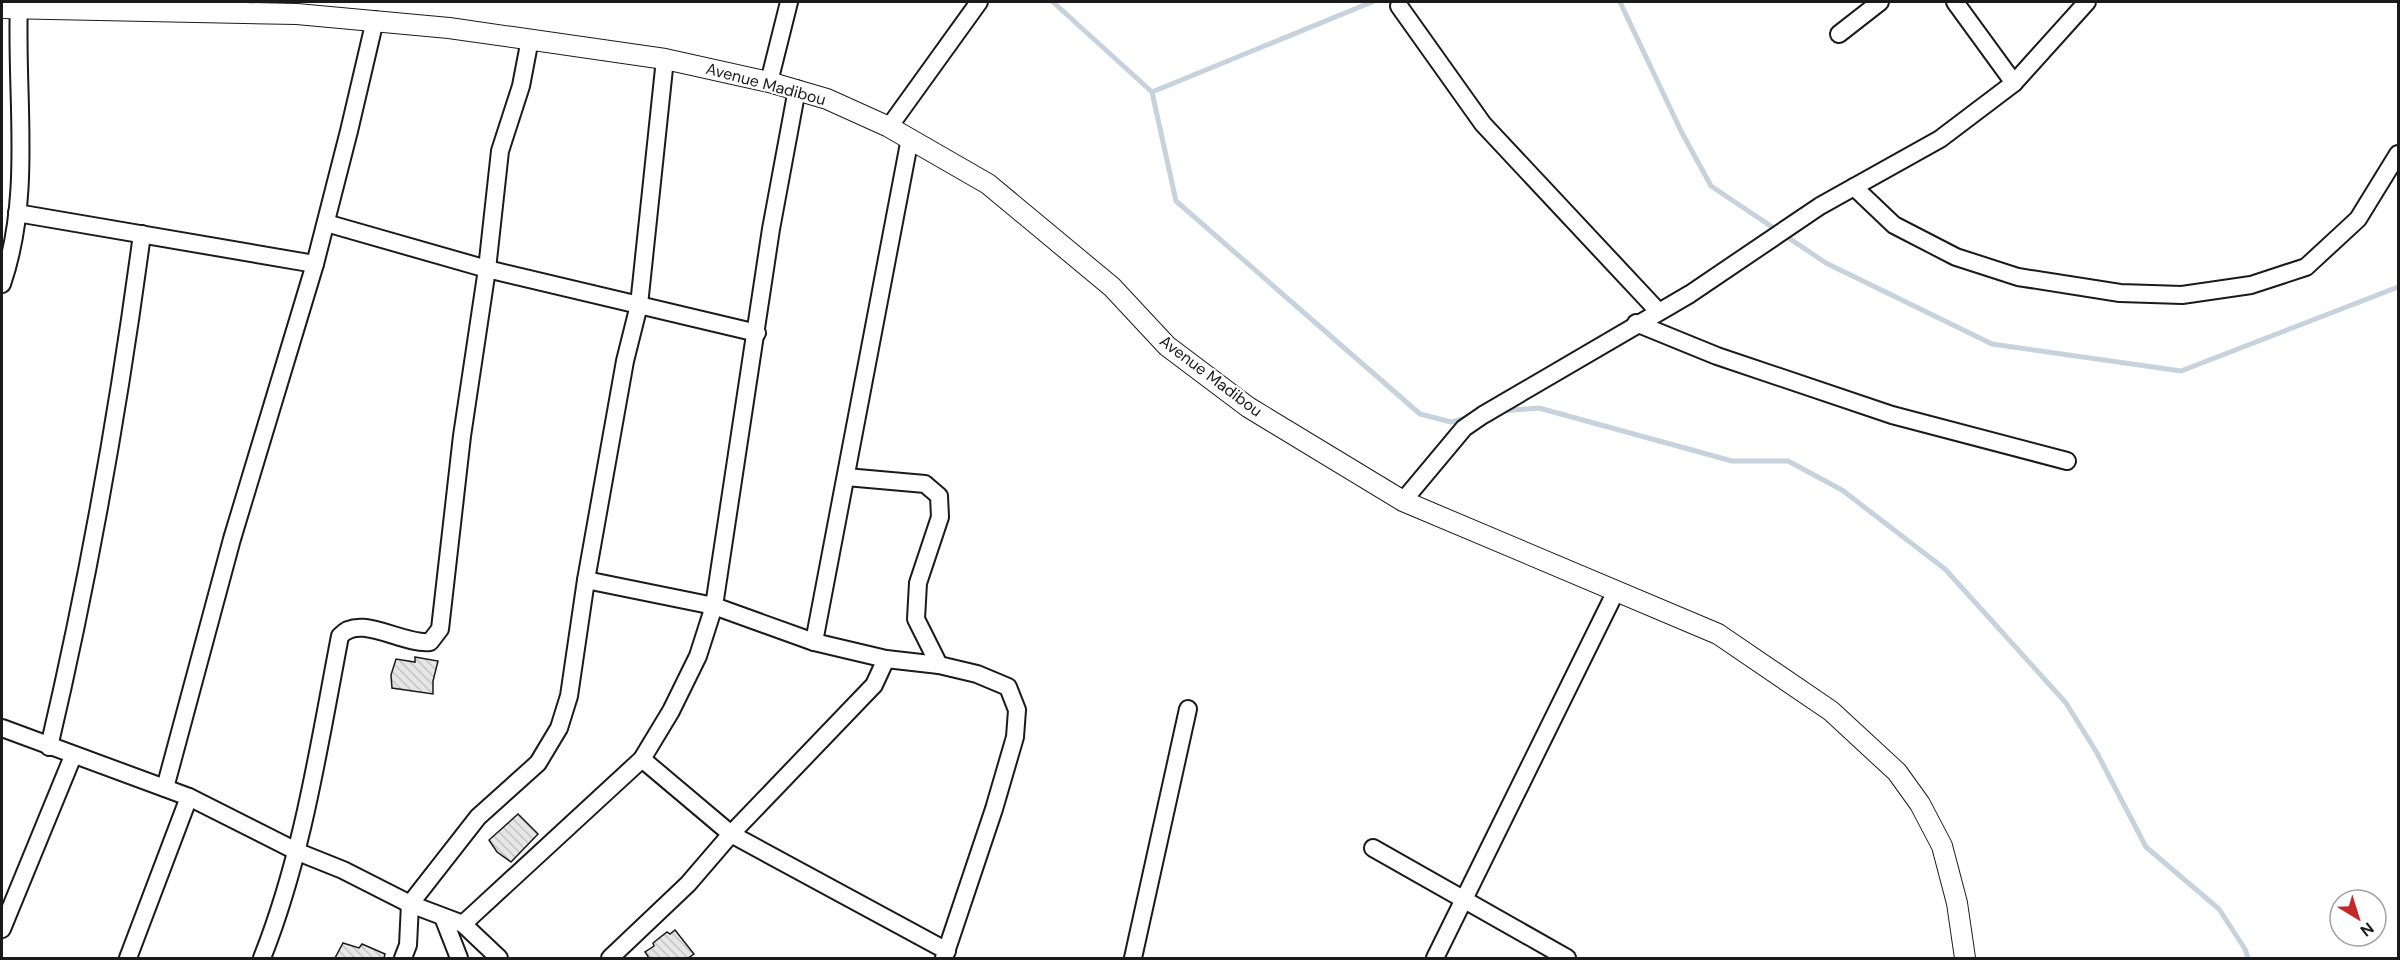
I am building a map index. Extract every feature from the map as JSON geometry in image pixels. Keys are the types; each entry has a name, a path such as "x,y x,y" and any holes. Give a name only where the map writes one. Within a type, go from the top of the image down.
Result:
{"street":[{"path":"769,82 789,2"},
{"path":"889,127 979,2"},
{"path":"1839,34 1880,2"},
{"path":"1954,2 2014,83"},
{"path":"1403,501 1464,428 1636,323 1690,294 1820,206 1940,139 2014,83 2087,2"},
{"path":"2,284 17,213 20,130 13,6"},
{"name":"Avenue Madibou","path":"13,6 170,7 375,20 530,39 664,59 797,89 848,107 910,138 988,184 1112,287 1167,346 1248,407 1403,501 1718,634 1831,711 1897,772 1920,804 1942,846 1957,903 1965,958"},
{"path":"1399,6 1483,124 1658,311"},
{"path":"165,788 232,539 315,264 375,20"},
{"path":"262,958 282,908 298,852 340,636 347,628 359,626 418,643 430,642 440,629 462,436 487,269 500,151 520,86 530,39"},
{"path":"403,958 408,945 410,904 478,817 537,763 559,728 569,696 586,579 625,361 639,305 664,59"},
{"path":"463,924 642,759 671,711 698,656 714,606 771,229 797,89"},
{"path":"814,642 910,138"},
{"path":"1854,188 1894,225 1956,257 2018,277 2120,294 2182,295 2251,285 2306,267 2358,219 2398,154"},
{"path":"17,213 315,264"},
{"path":"326,223 487,269 757,333"},
{"path":"49,747 76,633 119,401 142,234"},
{"path":"1636,323 1717,356 1892,415 2067,461"},
{"path":"846,477 925,484 939,496 940,517 918,583 916,619 939,665"},
{"path":"586,579 714,606 814,642 886,659 939,665 977,674 1008,687 1017,711 1015,737 994,809 945,955 731,834 642,759"},
{"path":"1435,958 1616,591"},
{"path":"610,958 688,884 731,834 874,685 886,659"},
{"path":"1132,958 1188,710"},
{"path":"2,728 189,797 298,852 343,870 410,904 463,924 499,958"},
{"path":"2,929 73,756"},
{"path":"128,958 189,797"},
{"path":"1373,848 1567,958"},
{"path":"444,917 459,958"}],"building":[{"path":"415,657 438,661 433,681 433,694 392,688 391,675 396,659 415,662"},
{"path":"518,814 538,834 511,862 497,852 489,840"},
{"path":"675,930 694,954 688,958 649,958 645,952 654,946 653,943 667,932 670,934"},
{"path":"343,943 359,948 362,944 385,954 384,958 335,958"}],"waterway":[{"path":"1053,2 1152,92 1176,201 1420,414 1451,422 1467,418"},
{"path":"1152,92 1372,2"},
{"path":"1620,2 1681,131 1711,186 1826,263 1992,344 2181,371 2398,287"},
{"path":"1500,411 1539,408 1732,461 1788,461 1842,490 1945,569 2066,703 2097,753 2146,847 2219,909 2245,949 2248,958"}]}
